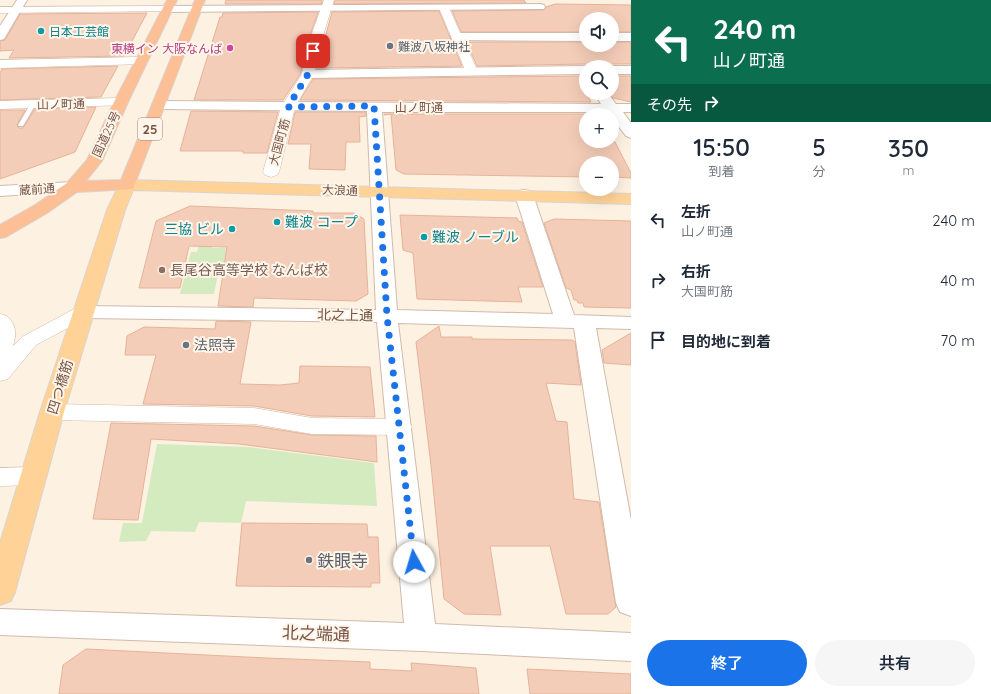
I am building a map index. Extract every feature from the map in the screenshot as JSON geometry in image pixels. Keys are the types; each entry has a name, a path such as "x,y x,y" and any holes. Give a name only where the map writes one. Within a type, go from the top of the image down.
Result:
{"highway":[{"name":"国道25号","path":"0,233 41,209 73,187 94,161 121,102 170,4"},
{"name":"25","path":"127,185 198,4"},
{"name":"大浪通","path":"73,187 127,185"}],"main road":[{"name":"大浪通","path":"127,185 631,199"},
{"name":"四つ橋筋","path":"0,592 33,476 83,312 116,210 127,185"}],"street":[{"path":"0,10 19,5 327,4 444,8 540,2 550,22 568,48"},
{"name":"大国町筋","path":"271,172 288,107 308,74 316,39 327,4"},
{"path":"0,36 19,5"},
{"path":"444,8 472,72"},
{"path":"457,37 579,37"},
{"path":"619,37 631,37"},
{"path":"576,59 579,62"},
{"path":"0,64 142,60"},
{"path":"308,74 579,70"},
{"path":"619,70 631,70"},
{"path":"606,100 612,108"},
{"name":"山ノ町通","path":"0,105 121,102"},
{"name":"山ノ町通","path":"159,105 612,108"},
{"path":"374,106 387,316 400,427 421,637"},
{"name":"山ノ町通","path":"619,108 631,108"},
{"path":"619,117 631,133"},
{"name":"蔵前通","path":"0,191 73,187"},
{"path":"524,195 575,321 631,604"},
{"path":"0,374 29,341 83,312"},
{"name":"北之上通","path":"83,312 387,316 631,323"},
{"path":"0,320 3,322 6,334 0,355"},
{"path":"52,412 254,416 312,426 400,427"},
{"path":"0,477 33,476"},
{"name":"北之端通","path":"0,622 421,637 631,647"}],"lane":[{"path":"21,124 33,104"}],"green space":[{"path":"200,240 213,240 212,248 241,248 246,269 219,269 214,294 180,294 191,252 197,252"},
{"path":"157,444 248,447 374,463 377,506 246,501 241,523 199,522 195,532 151,531 146,541 119,542 123,523 142,523"}],"building":[{"path":"226,0 322,0 321,4 225,4"},
{"path":"335,0 524,0 526,3 334,4"},
{"path":"555,4 631,5 631,32 619,32 619,12 579,12 579,32 461,32 452,11 544,10 546,7"},
{"name":"難波八坂神社","path":"439,11 462,66 317,68 332,12"},
{"path":"318,12 309,38 300,75 283,100 194,100 220,17 222,17 223,13"},
{"path":"147,13 124,56 9,58 14,50 0,51 0,41 5,40 20,14"},
{"path":"466,42 579,42 579,52 619,52 619,42 631,42 631,64 619,64 619,60 579,60 579,64 477,66"},
{"path":"118,66 101,97 0,100 0,73 2,69"},
{"path":"579,76 579,100 590,100 591,102 300,100 313,79"},
{"path":"619,76 631,76 631,102 619,99"},
{"path":"96,107 75,152 0,179 0,110 25,110 17,125 19,128 23,128 35,109"},
{"path":"191,111 278,112 267,153 243,153 243,151 180,151"},
{"path":"295,112 366,112 366,116 359,117 360,142 346,142 345,170 309,169 311,144 288,144"},
{"path":"391,114 579,114 579,148 618,148 631,173 631,178 619,177 619,156 579,156 579,177 404,174 396,170"},
{"path":"190,206 313,211 313,213 354,213 364,219 368,294 356,301 254,298 253,307 218,306 227,247 189,246 180,288 139,288 156,221"},
{"path":"400,215 517,218 518,221 522,222 543,287 518,287 522,302 417,299 413,253 403,250"},
{"path":"554,219 631,221 631,308 584,307 583,303 578,303 577,300 574,300 571,290 566,288 544,223"},
{"path":"216,321 251,322 240,384 280,385 299,383 300,366 370,367 375,417 312,416 254,406 143,404 156,355 125,355 127,336 144,327 215,329"},
{"path":"439,326 441,337 472,337 472,339 572,340 575,342 581,385 546,383 556,421 567,422 574,499 599,502 616,607 608,614 566,614 550,546 490,546 501,615 464,614 444,599 431,465 416,342"},
{"path":"631,333 631,365 604,363 602,350"},
{"path":"111,423 254,426 312,435 376,436 377,462 239,444 151,439 138,520 93,519"},
{"name":"鉄眼寺","path":"242,523 367,524 368,537 378,537 380,583 371,583 371,587 236,586"},
{"path":"86,649 370,662 370,669 412,671 411,663 476,668 479,694 59,694 63,665"},
{"path":"527,669 631,674 631,694 530,694"}],"place":[{"name":"日本工芸館","path":"41,31"},
{"name":"難波八坂神社","path":"390,46"},
{"name":"東横イン 大阪なんば","path":"230,48"},
{"name":"難波 コープ","path":"277,222"},
{"name":"三協 ビル","path":"232,229"},
{"name":"難波 ノーブル","path":"424,237"},
{"name":"長尾谷高等学校 なんば校","path":"162,270"},
{"name":"法照寺","path":"186,345"},
{"name":"鉄眼寺","path":"309,560"}],"route":[{"path":"313,51 308,74 288,107 374,106 387,316 414,562"}]}
